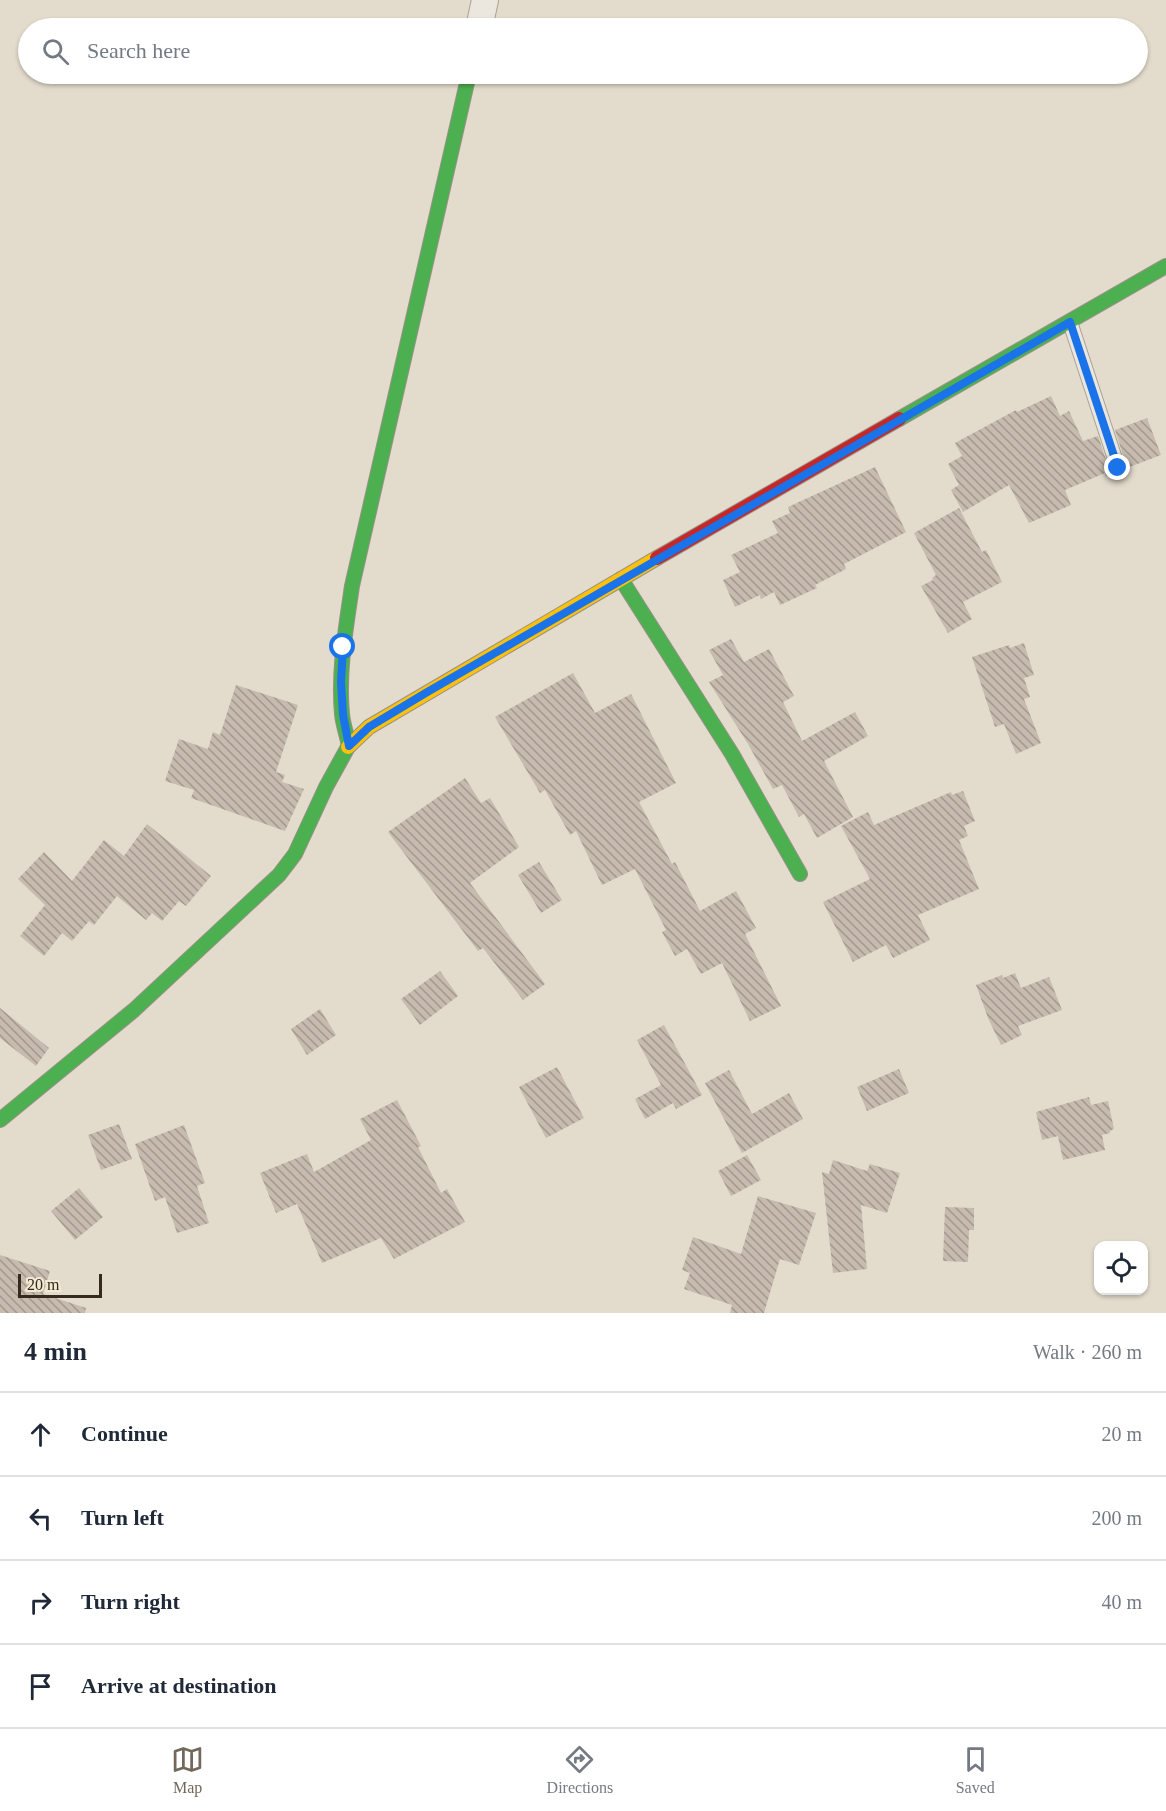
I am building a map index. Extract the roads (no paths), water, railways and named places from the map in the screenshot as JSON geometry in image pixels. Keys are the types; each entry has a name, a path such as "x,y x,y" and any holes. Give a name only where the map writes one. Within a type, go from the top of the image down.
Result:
{"street":[{"path":"481,18 485,0"},
{"path":"349,746 343,715 341,682 343,647 352,586 468,84"},
{"path":"0,1120 134,1010 279,875 295,854 326,787 349,746 369,727 621,579 1166,266"},
{"path":"621,579 732,754 800,874"}],"lane":[{"path":"1070,322 1118,468"}]}
